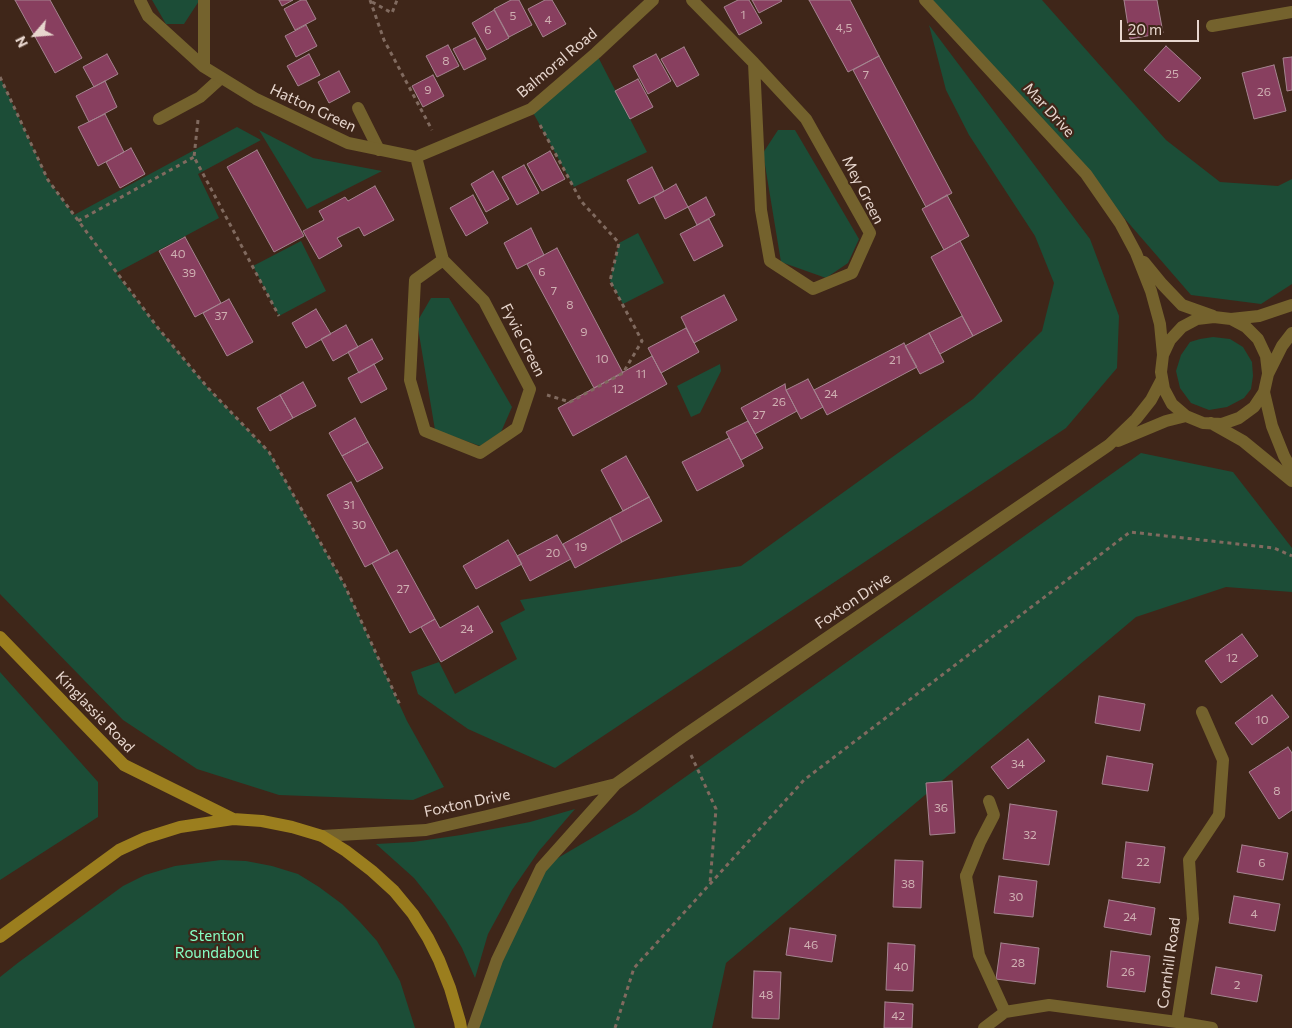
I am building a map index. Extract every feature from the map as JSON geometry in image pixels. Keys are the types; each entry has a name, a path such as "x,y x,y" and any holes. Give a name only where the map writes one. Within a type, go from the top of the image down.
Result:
{"main road":[{"name":"Kinglassie Road","path":"0,638 124,765 233,819"},
{"path":"0,937 119,850 145,838 180,827 233,819 262,821 322,836 346,851 394,891 413,914 439,960 450,988 461,1028"}],"street":[{"name":"Hatton Green","path":"140,0 148,16 204,67 256,99 348,143 416,158"},
{"path":"204,0 204,67"},
{"name":"Balmoral Road","path":"416,158 531,109 596,53 653,0"},
{"name":"Mey Green","path":"692,0 754,63 806,119 870,234 852,272 813,289 770,261 761,210 754,63"},
{"name":"Mar Drive","path":"925,0 1086,174 1120,223 1136,253 1151,292 1160,324 1163,355"},
{"path":"1212,26 1292,12"},
{"path":"159,119 200,97 221,78"},
{"path":"358,108 379,150"},
{"path":"416,158 443,260"},
{"name":"Mar Drive","path":"1136,253 1182,305 1214,317"},
{"name":"Fyvie Green","path":"443,260 484,301 530,389 517,428 480,453 425,431 410,380 415,280 443,260"},
{"name":"Foxton Drive","path":"1292,306 1259,316 1231,319 1214,317 1197,320 1182,327 1170,340 1163,355 1161,372 1164,389 1172,404 1186,416 1203,423 1222,424 1239,418 1254,407 1264,392 1268,374 1282,346 1292,333"},
{"name":"Foxton Drive","path":"1231,319 1246,327 1258,339 1266,356 1268,374"},
{"name":"Foxton Drive","path":"473,1028 497,960 541,868 616,784 1109,445 1136,419 1151,400 1162,379"},
{"path":"1264,392 1272,426 1292,470"},
{"name":"Foxton Drive","path":"1109,445 1150,427 1186,416"},
{"path":"1211,423 1243,441 1292,481"},
{"name":"Cornhill Road","path":"1177,1022 1193,919 1189,860 1219,815 1223,760 1202,712"},
{"name":"Foxton Drive","path":"322,836 426,830 616,784"},
{"path":"989,801 994,815 966,876 979,955 1005,1012"},
{"name":"Cornhill Road","path":"984,1028 1005,1012 1049,1005 1212,1028"}],"path":[{"path":"370,1 392,13 398,0"},
{"path":"370,1 384,40 441,147"},
{"path":"0,77 48,180 158,328 208,388 269,452 344,584 400,705"},
{"path":"200,97 194,157 279,316"},
{"path":"530,389 570,402 623,373 642,341 610,281 619,243 581,201 531,109"},
{"path":"78,221 194,157"},
{"path":"615,1028 634,968 804,780 1130,532 1274,548 1292,556"},
{"path":"682,737 716,809 710,884"}],"green space":[{"path":"152,0 199,1 184,24 166,24"},
{"path":"925,0 1042,0 1166,140 1220,182 1278,186 1292,179 1292,284 1261,304 1191,295 1086,174"},
{"path":"929,25 1090,239 1119,316 1117,368 1066,428 555,768 468,729 418,694 411,672 439,662 455,694 517,659 500,623 525,610 520,600 741,566 973,399 1042,331 1054,283 1035,236 969,135 946,90"},
{"path":"596,53 647,152 574,187 531,109"},
{"path":"0,77 48,180 74,215 237,127 261,140 198,174 219,218 116,273 158,328 208,388 269,452 344,584 407,721 444,787 413,800 279,795 197,769 123,720 0,594"},
{"path":"259,130 313,158 382,171 307,209"},
{"path":"778,130 795,130 859,239 848,263 826,278 781,262 763,153"},
{"path":"638,233 664,283 623,304 610,281 619,243"},
{"path":"301,241 326,291 279,316 253,266"},
{"path":"431,298 449,298 512,407 501,432 480,446 435,430 417,322"},
{"path":"1213,337 1230,339 1243,347 1252,362 1253,376 1251,389 1244,398 1227,407 1209,410 1191,403 1180,388 1176,371 1181,355 1190,342"},
{"path":"720,364 721,371 700,413 691,417 677,386"},
{"path":"1141,453 1233,472 1292,548 1292,592 1226,587 1136,617 726,963 712,1028 473,1028 541,868 636,812"},
{"path":"0,672 98,782 98,817 0,880"},
{"path":"575,809 539,851 512,890 488,934 475,978 462,948 430,898 414,878 376,844 413,842 461,835 530,822"},
{"name":"Stenton Roundabout","path":"221,860 246,861 298,874 342,904 377,941 390,963 400,981 415,1028 0,1028 0,977 19,962 123,886 145,875 175,866"}],"building":[{"path":"15,0 50,0 82,58 55,73"},
{"path":"279,0 293,0 282,6"},
{"path":"301,0 306,0 316,19 295,30 284,9"},
{"path":"511,0 519,0 532,25 509,37 494,9"},
{"path":"545,0 552,0 566,24 543,37 528,9"},
{"path":"738,0 749,0 762,23 739,35 724,7"},
{"path":"752,0 781,0 782,1 759,13"},
{"path":"809,0 850,0 879,56 848,72"},
{"path":"1124,0 1157,0 1163,33 1130,39"},
{"path":"494,10 509,38 487,50 472,23"},
{"path":"306,25 317,46 296,57 285,36"},
{"path":"475,38 486,59 464,70 453,49"},
{"path":"448,45 459,66 437,77 426,56"},
{"path":"1166,46 1201,78 1179,102 1144,70"},
{"path":"684,47 699,75 677,87 661,59"},
{"path":"107,54 118,74 94,87 83,67"},
{"path":"309,54 320,75 298,86 287,66"},
{"path":"656,54 671,81 648,94 633,66"},
{"path":"879,56 952,193 926,207 853,70"},
{"path":"1292,57 1292,90 1287,91 1283,58"},
{"path":"1274,65 1286,111 1254,119 1242,73"},
{"path":"339,71 350,92 329,103 318,82"},
{"path":"433,75 444,96 423,107 412,86"},
{"path":"638,79 653,107 630,119 615,91"},
{"path":"105,81 117,107 89,122 76,96"},
{"path":"105,114 124,152 98,166 78,127"},
{"path":"131,148 145,174 120,188 106,162"},
{"path":"257,150 304,236 274,252 227,167"},
{"path":"550,151 565,179 542,191 527,164"},
{"path":"524,165 539,193 517,205 502,177"},
{"path":"652,167 664,191 639,204 627,180"},
{"path":"493,171 509,199 486,212 471,184"},
{"path":"676,184 688,207 665,219 654,197"},
{"path":"375,186 394,220 364,236 359,227 337,238 342,246 319,259 303,231 324,220 319,211 345,197 348,201"},
{"path":"473,195 488,223 466,236 450,208"},
{"path":"947,195 969,236 944,250 922,209"},
{"path":"706,197 715,215 697,225 688,207"},
{"path":"709,219 723,246 694,261 680,234"},
{"path":"531,228 544,255 517,269 504,243"},
{"path":"185,237 221,303 195,317 159,251"},
{"path":"960,241 1002,321 973,336 931,257"},
{"path":"557,248 623,373 594,388 527,264"},
{"path":"724,295 737,320 694,343 681,317"},
{"path":"229,299 253,342 227,356 203,313"},
{"path":"316,309 331,334 306,348 292,323"},
{"path":"962,316 973,336 940,354 929,333"},
{"path":"346,325 358,347 333,361 321,339"},
{"path":"686,328 699,352 661,373 648,348"},
{"path":"929,333 944,362 920,374 905,346"},
{"path":"372,339 383,359 359,373 348,352"},
{"path":"904,343 917,367 827,415 814,390"},
{"path":"652,356 667,384 573,436 558,408"},
{"path":"374,364 387,389 361,403 348,378"},
{"path":"808,379 823,407 801,419 786,390"},
{"path":"303,382 316,406 293,418 280,395"},
{"path":"785,384 786,390 797,411 755,434 741,408"},
{"path":"280,395 293,418 270,431 257,408"},
{"path":"355,418 368,442 342,456 329,433"},
{"path":"748,421 763,448 741,460 726,432"},
{"path":"729,438 744,466 697,491 682,462"},
{"path":"368,442 383,468 357,482 342,456"},
{"path":"626,456 649,497 623,511 601,470"},
{"path":"351,482 390,554 365,567 327,495"},
{"path":"649,497 662,521 622,542 610,518"},
{"path":"610,518 622,542 575,568 563,544"},
{"path":"557,535 571,559 530,581 517,556"},
{"path":"508,540 522,564 476,589 463,566"},
{"path":"397,550 435,619 410,633 372,563"},
{"path":"478,606 493,632 441,662 421,627 435,619 440,628"},
{"path":"1242,634 1258,656 1221,683 1205,661"},
{"path":"1272,695 1289,717 1252,745 1235,723"},
{"path":"1099,696 1145,704 1140,731 1095,723"},
{"path":"1028,739 1045,761 1008,789 991,767"},
{"path":"1288,747 1292,753 1292,810 1279,819 1249,772"},
{"path":"1107,756 1153,764 1148,791 1102,784"},
{"path":"952,781 955,833 930,835 926,783"},
{"path":"1010,804 1057,811 1049,865 1003,859"},
{"path":"1126,842 1165,847 1160,883 1122,878"},
{"path":"1242,845 1288,853 1283,880 1237,872"},
{"path":"895,860 923,861 921,908 893,907"},
{"path":"999,876 1037,881 1033,917 994,913"},
{"path":"1234,896 1280,904 1275,931 1229,923"},
{"path":"1109,900 1155,908 1151,935 1104,927"},
{"path":"790,928 836,935 832,962 786,955"},
{"path":"888,943 915,945 913,991 886,990"},
{"path":"1001,943 1039,948 1035,984 996,979"},
{"path":"1111,951 1150,956 1145,992 1107,987"},
{"path":"1216,967 1262,975 1257,1002 1211,994"},
{"path":"754,971 781,972 779,1019 752,1018"},
{"path":"885,1002 913,1004 912,1028 884,1028"}]}
